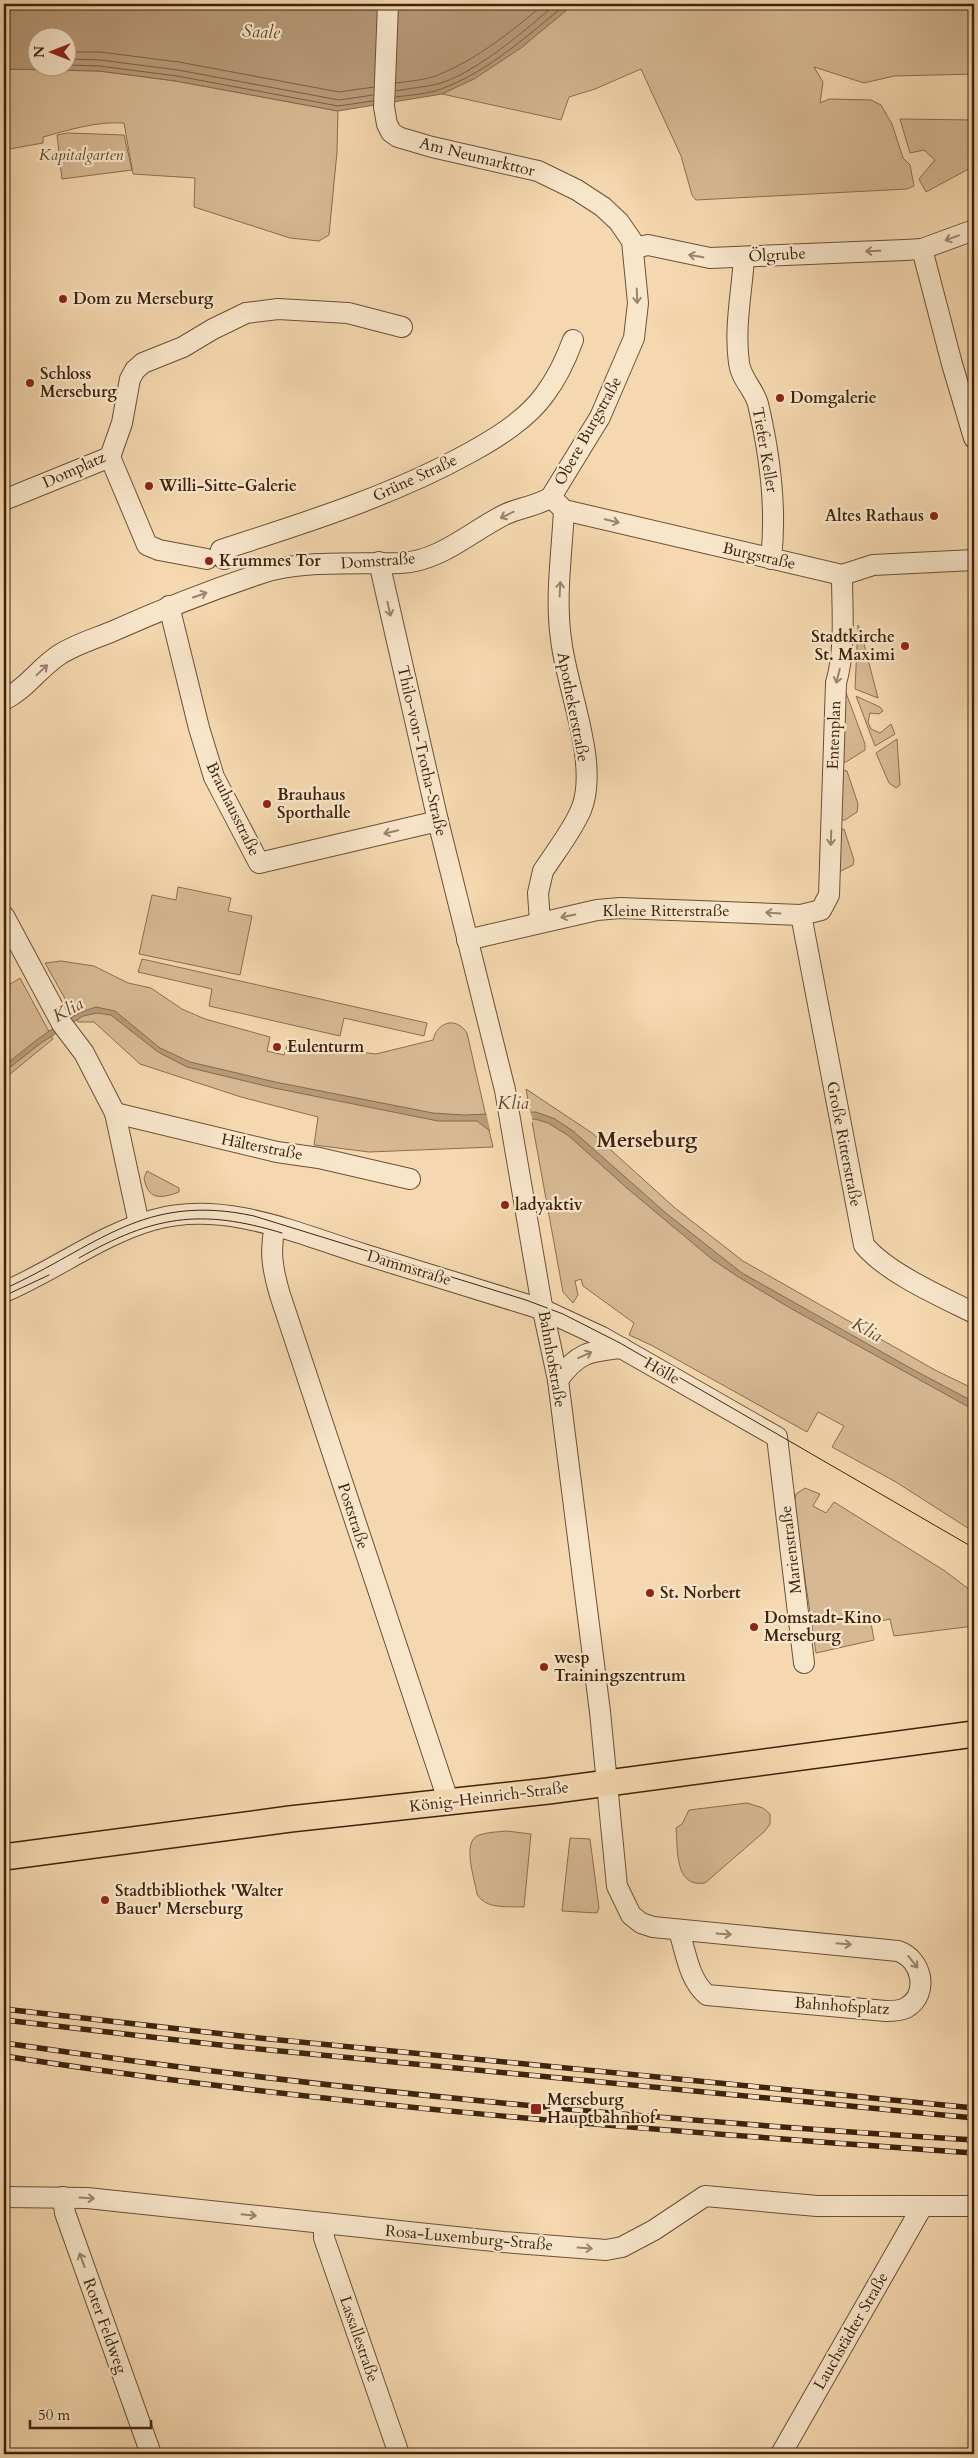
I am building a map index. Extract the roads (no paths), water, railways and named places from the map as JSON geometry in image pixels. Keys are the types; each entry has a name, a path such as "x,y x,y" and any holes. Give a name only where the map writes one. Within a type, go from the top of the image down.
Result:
{"main road":[{"name":"König-Heinrich-Straße","path":"4,1857 290,1819 449,1803 974,1734"}],"street":[{"name":"Am Neumarkttor","path":"388,4 385,115 391,132 398,137 538,171 577,190 603,208 619,222 632,241 634,248"},
{"name":"Ölgrube","path":"634,248 648,245 696,257 744,257 922,249 974,230"},
{"name":"Obere Burgstraße","path":"558,503 600,417 634,338 638,303 634,248"},
{"path":"922,249 952,364 974,438"},
{"name":"Tiefer Keller","path":"744,257 738,317 739,364 742,376 757,402 765,438 774,499 775,528 771,559"},
{"name":"Domplatz","path":"4,500 110,456 122,423 132,375 143,363 169,353 238,317 261,310 348,313 402,327"},
{"name":"Grüne Straße","path":"214,559 221,550 304,524 391,491 433,473 485,444 512,427 545,395 566,358 573,340"},
{"path":"4,700 21,690 60,654 169,606 231,584 214,559 159,550 147,545 110,456"},
{"name":"Domstraße","path":"231,584 264,572 284,568 379,562 402,563 418,560 444,551 504,515 545,502 558,503"},
{"name":"Burgstraße","path":"558,503 771,559 842,575"},
{"name":"Apothekerstraße","path":"540,922 538,893 543,871 582,809 586,781 583,743 560,638 558,503"},
{"path":"842,575 873,565 974,560"},
{"name":"Thilo-von-Trotha-Straße","path":"379,562 467,940"},
{"name":"Entenplan","path":"829,895 836,683 842,645 842,575"},
{"name":"Brauhausstraße","path":"169,606 214,777 259,863 438,821"},
{"name":"Kleine Ritterstraße","path":"467,940 597,910 620,908 801,915 821,910 829,895"},
{"name":"Große Ritterstraße","path":"801,915 864,1245 881,1261 921,1286 974,1313"},
{"path":"4,916 62,1024 84,1053 115,1113 139,1224"},
{"name":"Bahnhofstraße","path":"467,940 505,1090 558,1380 606,1782"},
{"name":"Hälterstraße","path":"115,1113 269,1150 319,1158 410,1179"},
{"name":"Dammstraße","path":"4,1292 139,1224 171,1216 210,1214 231,1216 275,1227 544,1310"},
{"name":"Poststraße","path":"275,1227 271,1244 273,1271 280,1295 449,1803"},
{"name":"Hölle","path":"544,1310 622,1348 777,1437"},
{"path":"558,1380 570,1364 579,1357 593,1352 622,1348"},
{"name":"Marienstraße","path":"777,1437 804,1663"},
{"name":"Bahnhofsplatz","path":"606,1782 614,1868 622,1900 630,1915 641,1923 679,1931 898,1951 915,1963 920,1978 918,1996 905,2009 886,2012 707,1995 698,1988 694,1980 679,1931"},
{"name":"Rosa-Luxemburg-Straße","path":"4,2197 86,2198 503,2242 606,2250 622,2247 654,2230 705,2196 817,2206 974,2206"},
{"name":"Roter Feldweg","path":"63,2197 65,2213 151,2454"},
{"name":"Lauchstädter Straße","path":"781,2454 922,2207"},
{"name":"Lassallestraße","path":"324,2223 324,2238 399,2454"}],"water":[{"name":"Saale","path":"4,4 574,4 521,48 474,79 442,94 338,111 176,81 99,71 78,71 78,28 28,28 28,70 4,69"},
{"path":"96,1007 115,1011 160,1048 190,1062 275,1082 433,1113 464,1115 536,1112 555,1119 573,1131 667,1214 742,1273 974,1402 974,1410 790,1308 713,1260 628,1189 569,1136 548,1123 535,1119 490,1131 477,1121 438,1121 274,1088 187,1067 158,1052 111,1015 97,1013 83,1016 41,1043 4,1072 4,1066 36,1040 71,1017"}],"tram line":[{"path":"4,1289 95,1241 151,1217 181,1211 215,1211 254,1216 526,1300 563,1314 620,1343 974,1548"},
{"path":"79,1258 130,1233 178,1220 226,1220 282,1233"},
{"path":"4,1296 49,1275"}],"railway":[{"path":"4,2009 250,2037 974,2108"},
{"path":"4,2020 229,2046 974,2118"},
{"path":"4,2043 246,2075 488,2102 731,2123 974,2140"},
{"path":"4,2056 125,2074 367,2103 609,2125 974,2153"}],"place":[{"name":"Dom zu Merseburg","path":"63,299"},
{"name":"Schloss Merseburg","path":"30,383"},
{"name":"Domgalerie","path":"780,398"},
{"name":"Willi-Sitte-Galerie","path":"149,486"},
{"name":"Altes Rathaus","path":"934,516"},
{"name":"Krummes Tor","path":"209,561"},
{"name":"Stadtkirche St. Maximi","path":"905,646"},
{"name":"Brauhaus Sporthalle","path":"267,804"},
{"name":"Eulenturm","path":"277,1047"},
{"name":"ladyaktiv","path":"505,1205"},
{"name":"St. Norbert","path":"650,1593"},
{"name":"Domstadt-Kino Merseburg","path":"754,1627"},
{"name":"wesp Trainingszentrum","path":"544,1667"},
{"name":"Stadtbibliothek 'Walter Bauer' Merseburg","path":"105,1900"},
{"name":"Merseburg Hauptbahnhof","path":"536,2109"}],"district":[{"name":"Merseburg","path":"647,1140"}],"park label":[{"name":"Kapitalgarten","path":"81,155"}],"water label":[{"name":"Klia","path":"68,1010"},
{"name":"Klia","path":"513,1103"},
{"name":"Klia","path":"867,1330"}]}
